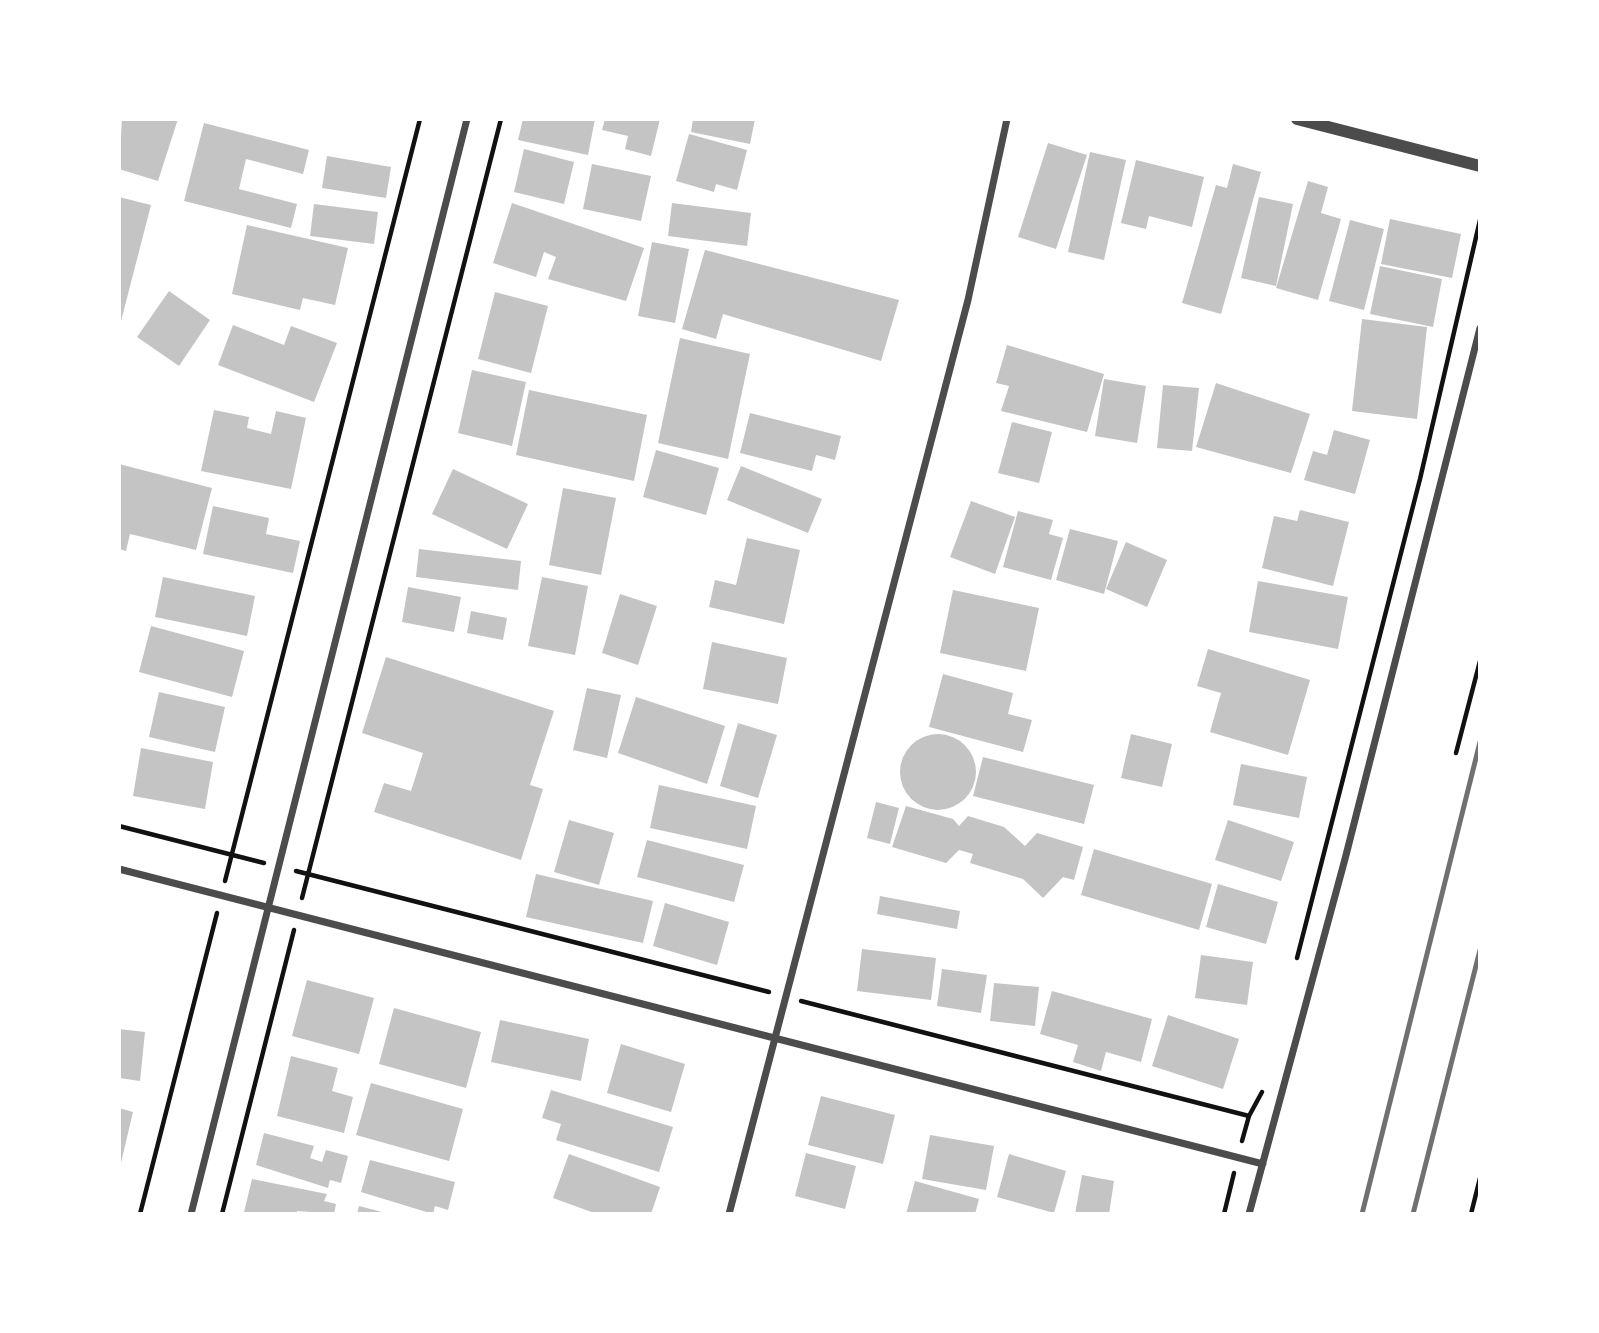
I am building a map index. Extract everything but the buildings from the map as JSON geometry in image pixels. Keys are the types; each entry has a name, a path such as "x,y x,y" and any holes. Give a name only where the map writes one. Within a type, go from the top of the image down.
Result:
{"street":[{"path":"191,1214 467,119"},
{"path":"729,1214 968,300 1007,119"},
{"path":"1297,119 1480,166"},
{"path":"1249,1214 1345,859 1480,328"},
{"path":"119,869 1263,1164"}],"path":[{"path":"140,1214 420,119"},
{"path":"222,1214 501,119"},
{"path":"1294,967 1420,479 1480,220"},
{"path":"1456,753 1480,661"},
{"path":"119,826 1249,1115"},
{"path":"1224,1214 1249,1115 1263,1089"},
{"path":"1471,1214 1480,1178"}],"railway":[{"path":"1362,1214 1480,742"},
{"path":"1413,1214 1480,950"}]}
